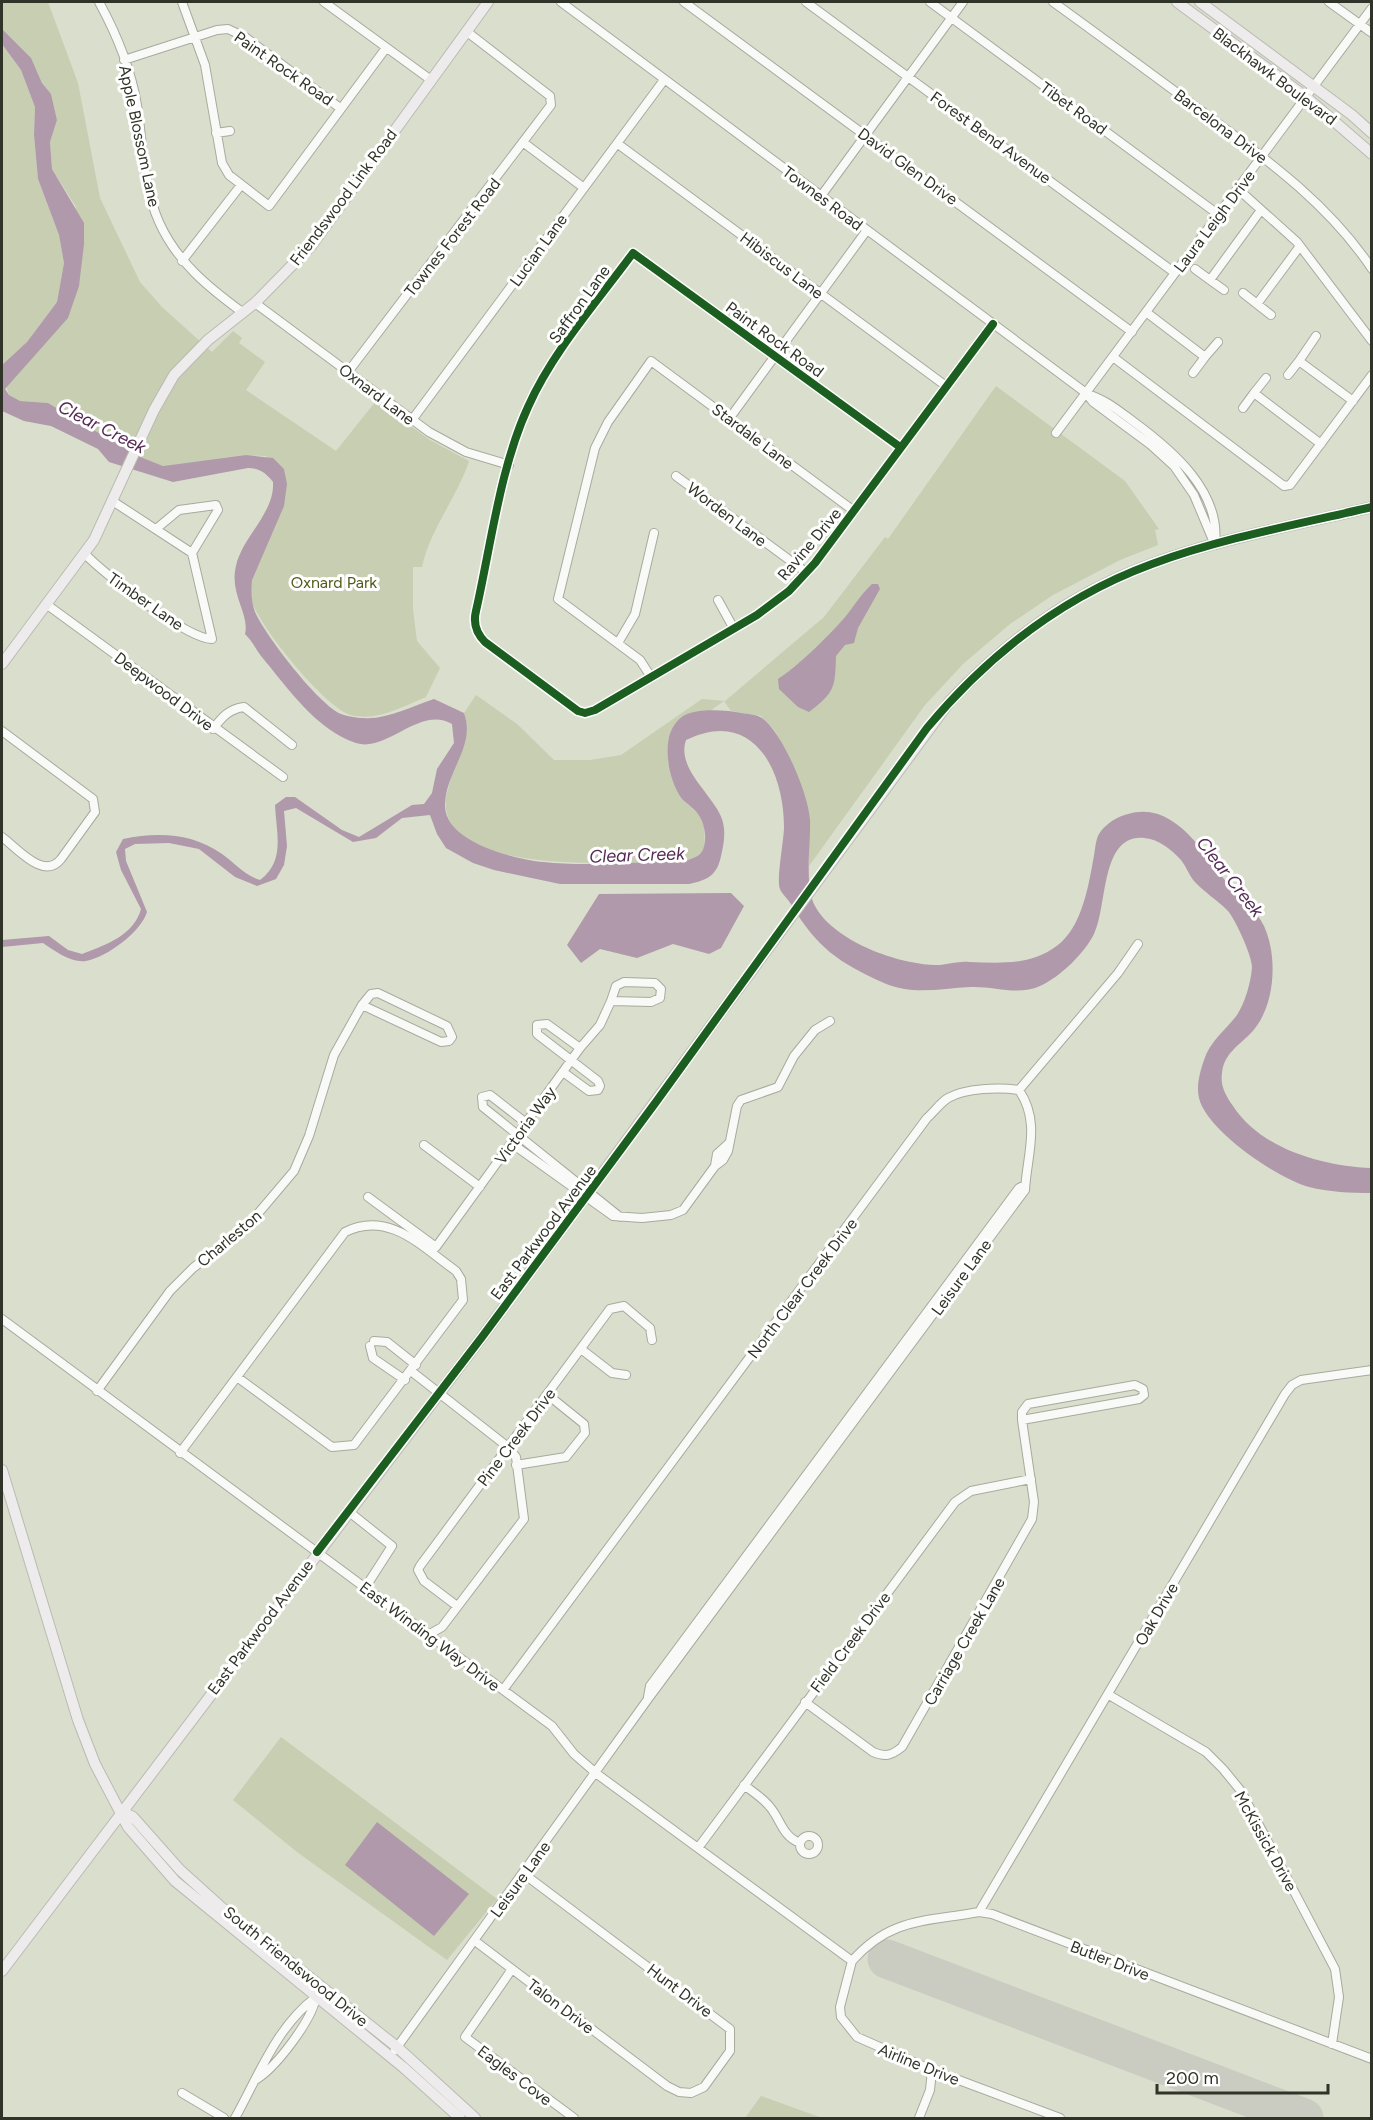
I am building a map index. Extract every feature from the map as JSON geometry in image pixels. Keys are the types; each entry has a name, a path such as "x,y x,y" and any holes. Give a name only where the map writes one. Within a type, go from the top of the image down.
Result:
{"main road":[{"name":"Friendswood Link Road","path":"2,664 85,554 116,497 160,397 185,362 255,303 311,246 488,2"},
{"name":"Blackhawk Boulevard","path":"1200,2 1314,86 1371,133"},
{"name":"Blackhawk Boulevard","path":"1182,3 1306,97 1371,154"},
{"name":"East Parkwood Avenue","path":"2,1971 121,1810 588,1194 950,701 1010,644 1051,614 1112,580 1166,559 1215,545 1371,507"},
{"name":"South Friendswood Drive","path":"2,1470 78,1720 96,1764 128,1827 175,1881 390,2056 460,2118"},
{"name":"South Friendswood Drive","path":"121,1810 133,1817 180,1870 217,1903 397,2047 475,2118"}],"street":[{"name":"Apple Blossom Lane","path":"99,2 124,60 136,103 152,201 159,221 182,261 206,286 242,312"},
{"path":"182,2 205,65 222,163 230,175 269,206 386,48"},
{"path":"324,2 431,80"},
{"name":"Townes Road","path":"561,2 1086,393 1102,399 1160,441 1182,462 1203,492 1216,530 1215,545"},
{"name":"David Glen Drive","path":"684,2 1132,332"},
{"name":"Forest Bend Avenue","path":"806,2 1175,273"},
{"name":"Tibet Road","path":"930,2 1219,215"},
{"path":"821,196 963,2"},
{"name":"Barcelona Drive","path":"1053,2 1262,156 1306,192 1335,223 1371,269"},
{"path":"1329,2 1371,33"},
{"name":"Laura Leigh Drive","path":"1056,433 1371,8"},
{"name":"Paint Rock Road","path":"124,60 217,30 238,32 340,108"},
{"name":"Townes Forest Road","path":"348,372 551,105 552,100 466,31"},
{"name":"Lucian Lane","path":"412,420 664,80"},
{"path":"216,134 230,131"},
{"path":"524,142 584,188"},
{"name":"Hibiscus Lane","path":"618,144 946,386"},
{"path":"182,261 241,185"},
{"path":"1238,189 1300,246 1371,341"},
{"path":"1210,280 1261,210"},
{"path":"729,419 867,230"},
{"path":"1257,304 1300,246"},
{"name":"Paint Rock Road","path":"633,253 900,447"},
{"name":"Saffron Lane","path":"585,713 503,656 478,634 474,620 509,465 521,424 536,391 558,355 633,253"},
{"path":"1195,269 1224,291"},
{"path":"1243,293 1271,315"},
{"name":"Oxnard Lane","path":"255,303 412,420 466,452 509,465"},
{"path":"1146,312 1205,357"},
{"name":"Ravine Drive","path":"585,713 769,607 807,573 993,324"},
{"path":"1288,375 1316,336"},
{"path":"1193,373 1218,342"},
{"path":"1113,357 1284,486 1290,485 1371,375"},
{"name":"Stardale Lane","path":"618,643 558,599 595,448 604,428 651,361 854,511"},
{"path":"1299,361 1353,401"},
{"path":"1243,408 1266,378"},
{"path":"1254,393 1321,444"},
{"name":"Worden Lane","path":"676,476 807,573"},
{"path":"116,497 156,529 192,553 219,510 216,505 179,510 156,529"},
{"path":"651,677 640,660 618,643 635,614 654,533"},
{"name":"Timber Lane","path":"85,554 163,615 203,639 212,639 192,553"},
{"path":"718,600 734,629"},
{"name":"Deepwood Drive","path":"46,604 213,729 283,777"},
{"path":"213,729 225,714 234,708 244,707 292,745"},
{"path":"2,731 93,799 95,806 95,812 79,835 56,866 49,869 40,866 2,837"},
{"path":"1019,1090 1118,973 1138,944"},
{"name":"Victoria Way","path":"368,1197 435,1247 580,1048 600,1024 616,986 620,982 653,982 661,988 660,998 655,1002 611,1001"},
{"path":"378,993 447,1026 452,1037 449,1041 441,1042 362,1005 371,994 378,993"},
{"name":"Charleston","path":"97,1391 170,1291 193,1268 250,1223 274,1198 294,1171 316,1117 324,1081 334,1055 362,1005"},
{"path":"526,1123 490,1095 482,1097 483,1107 514,1139 621,1217 671,1215 683,1210 715,1166 723,1160 737,1106 741,1100 778,1087 794,1056 815,1030 830,1022"},
{"path":"563,1072 589,1091 598,1090 600,1086 597,1081 537,1034 537,1025 547,1024 580,1048"},
{"name":"North Clear Creek Drive","path":"502,1690 927,1118 946,1099 957,1094 982,1090 1019,1090"},
{"name":"Leisure Lane","path":"390,2056 597,1774 648,1699 650,1686 767,1534 1019,1188 1025,1185 1033,1132 1029,1109 1019,1090"},
{"path":"424,1145 480,1187"},
{"path":"180,1453 345,1232 355,1227 388,1225 456,1271 461,1279 463,1300 359,1442 354,1445 333,1448 237,1377"},
{"name":"Pine Creek Drive","path":"457,1606 423,1581 418,1570 508,1447 610,1309 624,1306 646,1324 652,1340"},
{"name":"East Winding Way Drive","path":"2,1319 180,1453 552,1726 574,1754 597,1774 852,1961"},
{"path":"405,1380 373,1358 372,1343 387,1342 439,1393 508,1447 516,1457 524,1519 442,1627 428,1635"},
{"path":"581,1349 612,1373 626,1375"},
{"name":"Oak Drive","path":"979,1912 1292,1385 1301,1380 1371,1370"},
{"path":"1137,1385 1143,1389 1144,1395 1139,1400 1022,1420 1022,1412 1028,1404 1137,1385"},
{"path":"516,1465 569,1455 585,1433 584,1424 548,1395"},
{"name":"Carriage Creek Lane","path":"805,1702 873,1752 893,1755 902,1747 1026,1535 1034,1511 1022,1420"},
{"name":"Field Creek Drive","path":"698,1848 955,1502 971,1491 1031,1479"},
{"path":"348,1511 392,1546 365,1588"},
{"path":"439,1643 442,1627"},
{"name":"McKissick Drive","path":"1109,1695 1206,1752 1241,1791 1335,1969 1339,1997 1332,2044"},
{"path":"744,1785 772,1809 780,1826 792,1840 800,1843"},
{"name":"Hunt Drive","path":"524,1874 730,2029 730,2051 704,2087 691,2093 679,2092 647,2071"},
{"name":"Butler Drive","path":"852,1961 873,1940 891,1928 979,1912 992,1914 1371,2059"},
{"name":"Talon Drive","path":"475,1941 647,2071"},
{"name":"Airline Drive","path":"852,1961 840,2007 841,2017 848,2027 863,2040 932,2070 1060,2118"},
{"name":"Eagles Cove","path":"512,1969 465,2037 574,2118"},
{"path":"235,2118 257,2079 280,2057 310,2015 316,1997"},
{"path":"919,2118 930,2090 932,2070"},
{"path":"182,2093 224,2118"}],"green space":[{"name":"Oxnard Park","path":"2,2 48,2 78,83 100,198 140,282 162,307 212,352 233,331 242,338 239,343 265,362 246,390 336,451 376,401 430,440 469,461 431,540 422,567 413,567 413,609 417,641 440,668 426,697 380,715 360,717 351,715 339,709 308,681 264,624 249,594 250,581 254,566 284,499 284,469 266,456 246,455 163,466 138,456 48,403 20,401 9,395 6,385 68,318 76,207 52,169 50,142 57,120 51,94 42,83 37,71 2,29"},
{"path":"2,44 21,70 35,107 34,135 38,179 59,235 64,263 57,302 27,342 2,365"},
{"path":"996,386 1125,481 1159,529 1155,530 1158,545 1120,560 1053,595 1010,624 963,664 925,705 809,866 809,811 775,731 761,716 731,711 724,701 710,711 688,714 668,762 681,798 699,814 704,827 705,846 699,856 681,862 582,863 541,860 503,854 471,842 451,824 446,797 466,720 464,713 476,695 517,724 554,760 590,760 621,755 702,699 725,701 824,617 885,537 888,539"},
{"path":"281,1737 497,1899 447,1960 297,1852 233,1800"},
{"path":"761,2096 822,2118 745,2118"}],"shaded area":[{"path":"2,29 31,58 42,83 51,94 57,120 50,142 52,169 84,223 79,286 68,318 5,389 9,395 20,401 48,403 138,456 163,466 246,455 273,458 284,469 287,484 284,506 252,580 255,612 269,636 293,668 319,697 341,714 361,718 381,717 434,699 464,713 467,725 464,748 450,780 445,804 447,817 455,829 482,846 515,857 543,862 595,864 681,862 691,859 703,850 705,834 700,818 695,810 682,799 672,777 668,753 671,731 682,717 698,711 721,710 755,715 762,718 778,737 800,781 809,809 810,887 815,906 824,919 837,931 870,949 907,961 940,965 962,962 1015,962 1048,952 1066,937 1078,918 1089,883 1097,840 1102,830 1112,821 1128,814 1145,812 1161,815 1175,823 1200,847 1231,888 1257,915 1268,938 1273,966 1270,996 1259,1023 1232,1051 1223,1066 1224,1091 1245,1121 1259,1134 1276,1144 1313,1159 1352,1167 1371,1168 1371,1193 1324,1190 1295,1182 1245,1152 1215,1125 1205,1111 1198,1089 1204,1060 1214,1042 1240,1010 1247,992 1252,967 1246,946 1230,914 1194,881 1181,860 1169,848 1154,840 1144,838 1130,840 1120,847 1108,874 1094,934 1071,964 1040,986 1023,990 971,987 917,990 895,987 854,968 830,952 810,932 781,891 779,878 784,827 783,806 778,785 771,766 760,750 746,738 730,732 709,732 686,740 684,751 691,771 717,810 724,828 719,863 714,873 706,879 689,884 560,884 494,870 473,863 446,848 437,834 430,815 402,818 376,838 353,842 296,808 284,811 287,846 284,865 276,879 257,886 235,877 199,849 169,843 135,844 125,849 126,861 147,912 138,928 113,949 94,959 80,961 58,953 43,943 2,947 2,940 49,936 68,950 82,954 109,943 126,932 141,909 121,870 116,852 123,839 149,835 187,838 211,847 244,872 260,880 273,864 278,846 275,805 286,797 295,797 342,830 359,837 412,805 424,804 432,793 437,769 454,743 452,724 440,720 428,720 416,724 380,742 356,743 342,737 315,718 303,706 245,634 245,619 235,586 236,566 239,555 269,504 273,482 265,474 248,468 173,482 109,462 98,449 51,426 24,421 2,411 2,365 27,342 57,302 64,263 59,235 38,179 34,135 35,107 21,70 2,44"},
{"path":"872,584 878,584 880,589 858,628 854,643 845,645 836,656 834,683 829,694 809,712 798,707 779,689 778,679 802,660 843,620"},
{"path":"731,893 744,906 721,948 709,954 673,944 637,958 600,949 581,963 567,945 599,894"},
{"path":"377,1822 469,1894 434,1936 345,1865"}],"runway":[{"path":"887,1959 1304,2118"}],"cycle path":[{"path":"900,447 633,253 550,366 538,386 518,431 497,507 475,615 477,631 485,642 578,711 585,713 595,710 757,615 789,591 815,563 993,324"},
{"path":"317,1552 482,1337 656,1102 927,728 975,676 1001,653 1057,611 1119,578 1152,564 1206,547 1372,507"}],"water label":[{"name":"Clear Creek","path":"102,427"},
{"name":"Clear Creek","path":"637,855"},
{"name":"Clear Creek","path":"1230,877"}]}
